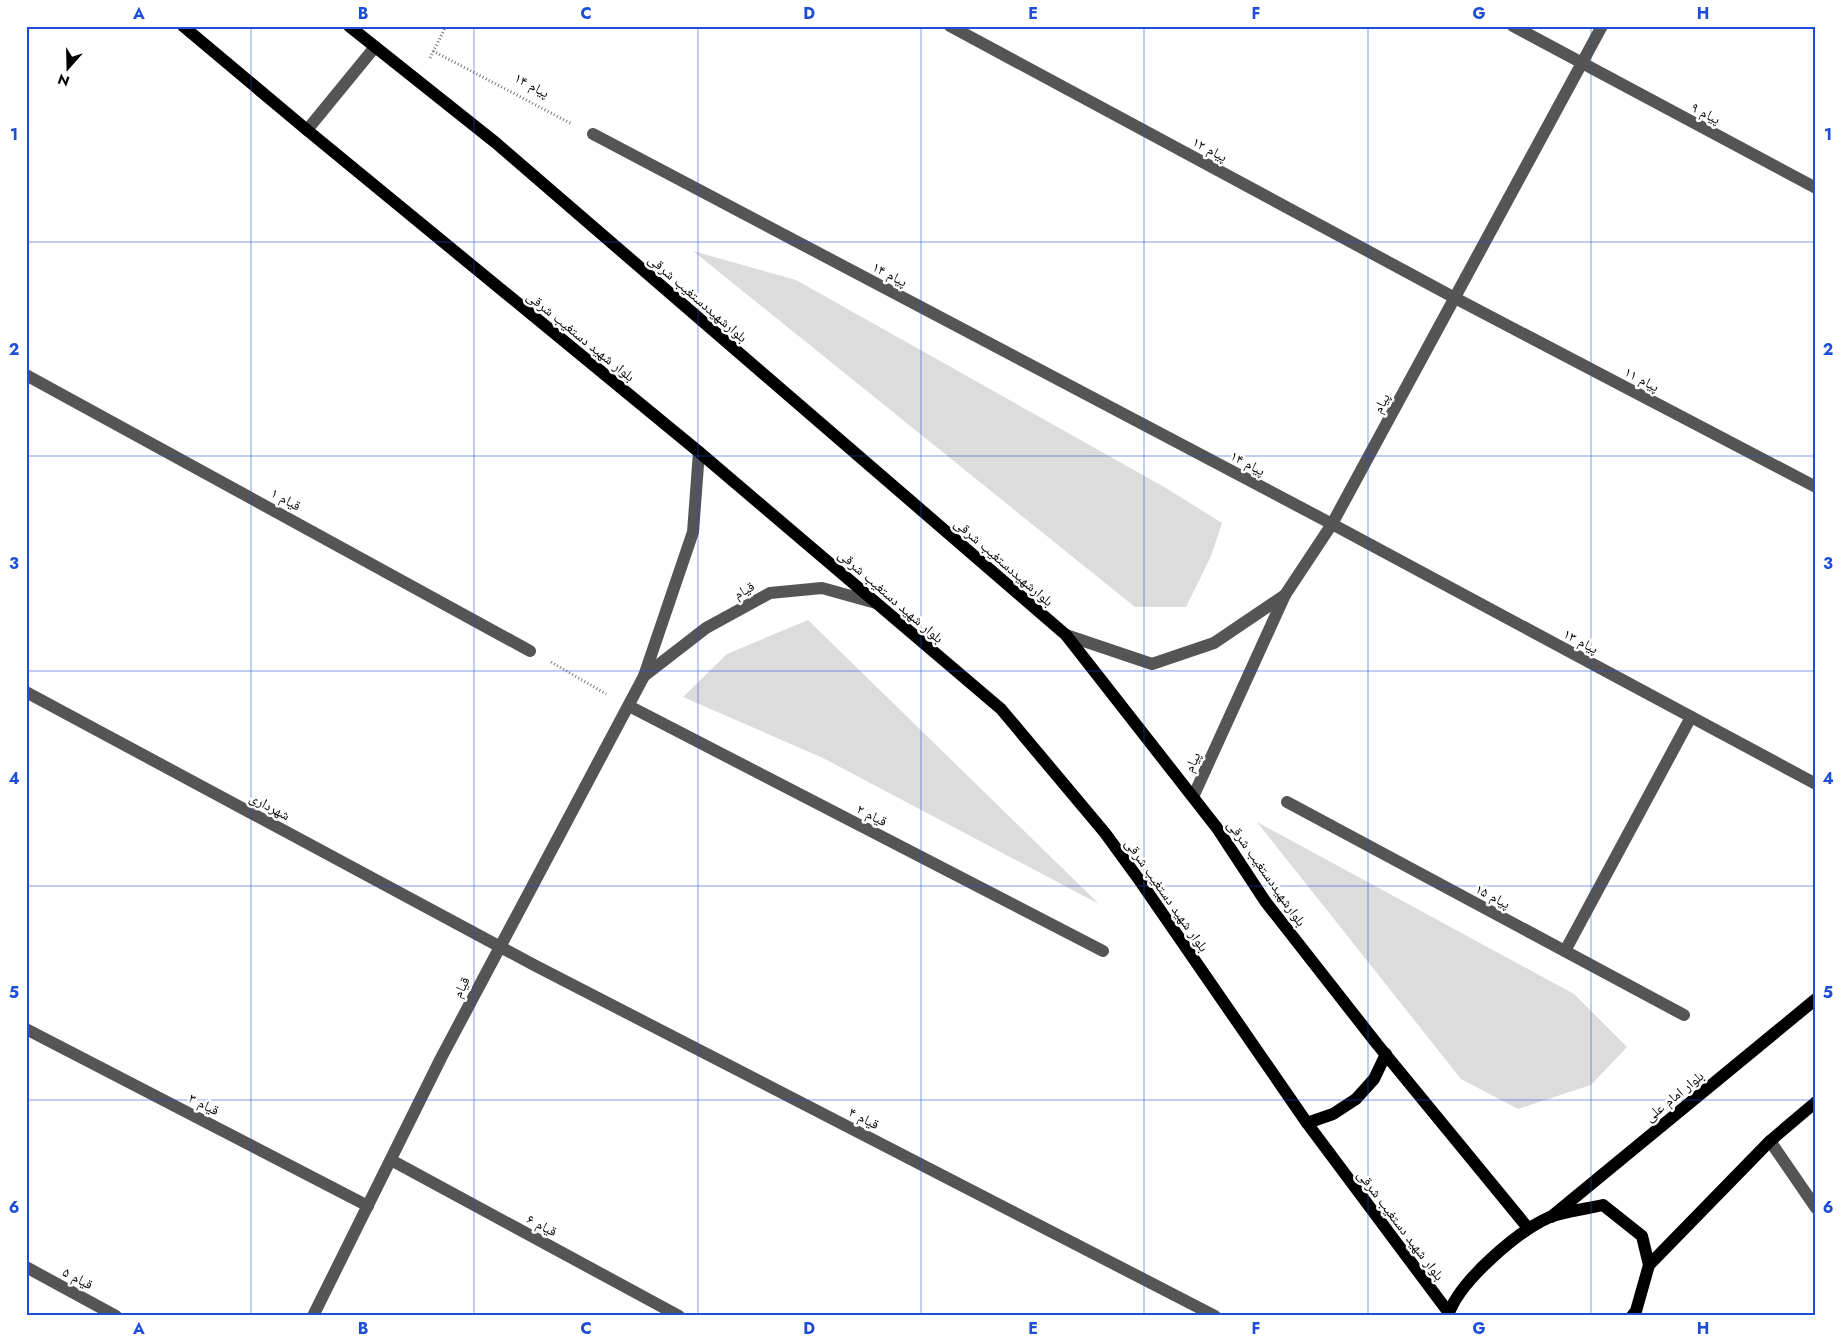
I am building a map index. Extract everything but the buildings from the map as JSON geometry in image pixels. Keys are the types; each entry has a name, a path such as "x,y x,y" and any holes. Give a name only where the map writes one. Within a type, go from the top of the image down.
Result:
{"main road":[{"name":"بلوار شهید دستغیب شرقی","path":"183,26 699,452 1000,709 1105,833 1306,1123 1448,1314"},
{"name":"بلوارشهیددستغیب شرقی","path":"349,26 496,143 1066,635 1217,828 1265,901 1376,1044 1528,1228"},
{"name":"بلوار امام علی","path":"1551,1217 1816,998"},
{"path":"1306,1123 1333,1114 1356,1099 1374,1079 1386,1054"},
{"path":"1635,1314 1649,1265 1770,1141 1816,1102"},
{"path":"1448,1314 1464,1287 1501,1249 1528,1228 1551,1217 1602,1204 1642,1236 1649,1265"}],"street":[{"name":"پیام ۱۲","path":"950,26 1455,298"},
{"name":"پیام ۹","path":"1513,26 1816,188"},
{"name":"پیام","path":"1193,797 1285,596 1332,524 1602,26"},
{"path":"307,130 376,47"},
{"name":"پیام ۱۴","path":"593,134 1332,524"},
{"name":"پیام ۱۱","path":"1455,298 1816,487"},
{"name":"قیام ۱","path":"26,374 530,651"},
{"name":"قیام","path":"313,1316 441,1058 644,676 693,532 699,452"},
{"name":"پیام ۱۳","path":"1332,524 1816,784"},
{"name":"قیام","path":"644,676 706,628 770,593 822,588 876,603"},
{"path":"1066,635 1152,664 1214,643 1285,596"},
{"name":"شهرداری","path":"26,692 499,947"},
{"name":"قیام ۲","path":"629,706 1102,951"},
{"path":"1565,951 1691,717"},
{"name":"پيام ۱۵","path":"1288,802 1684,1015"},
{"name":"قیام ۴","path":"499,947 1214,1316"},
{"name":"قیام ۳","path":"26,1029 368,1206"},
{"path":"1770,1141 1816,1208"},
{"name":"قیام ۶","path":"391,1160 679,1316"},
{"name":"قیام ۵","path":"26,1267 116,1316"}],"path":[{"path":"418,81 446,26"},
{"name":"پیام ۱۴","path":"433,51 593,134"},
{"path":"530,651 629,706"}],"shaded area":[{"path":"693,251 796,280 1166,488 1222,523 1211,556 1186,607 1135,607"},
{"path":"808,620 1099,904 823,758 683,697 727,654"},
{"path":"1257,822 1574,994 1627,1047 1591,1085 1518,1109 1461,1079"}]}
